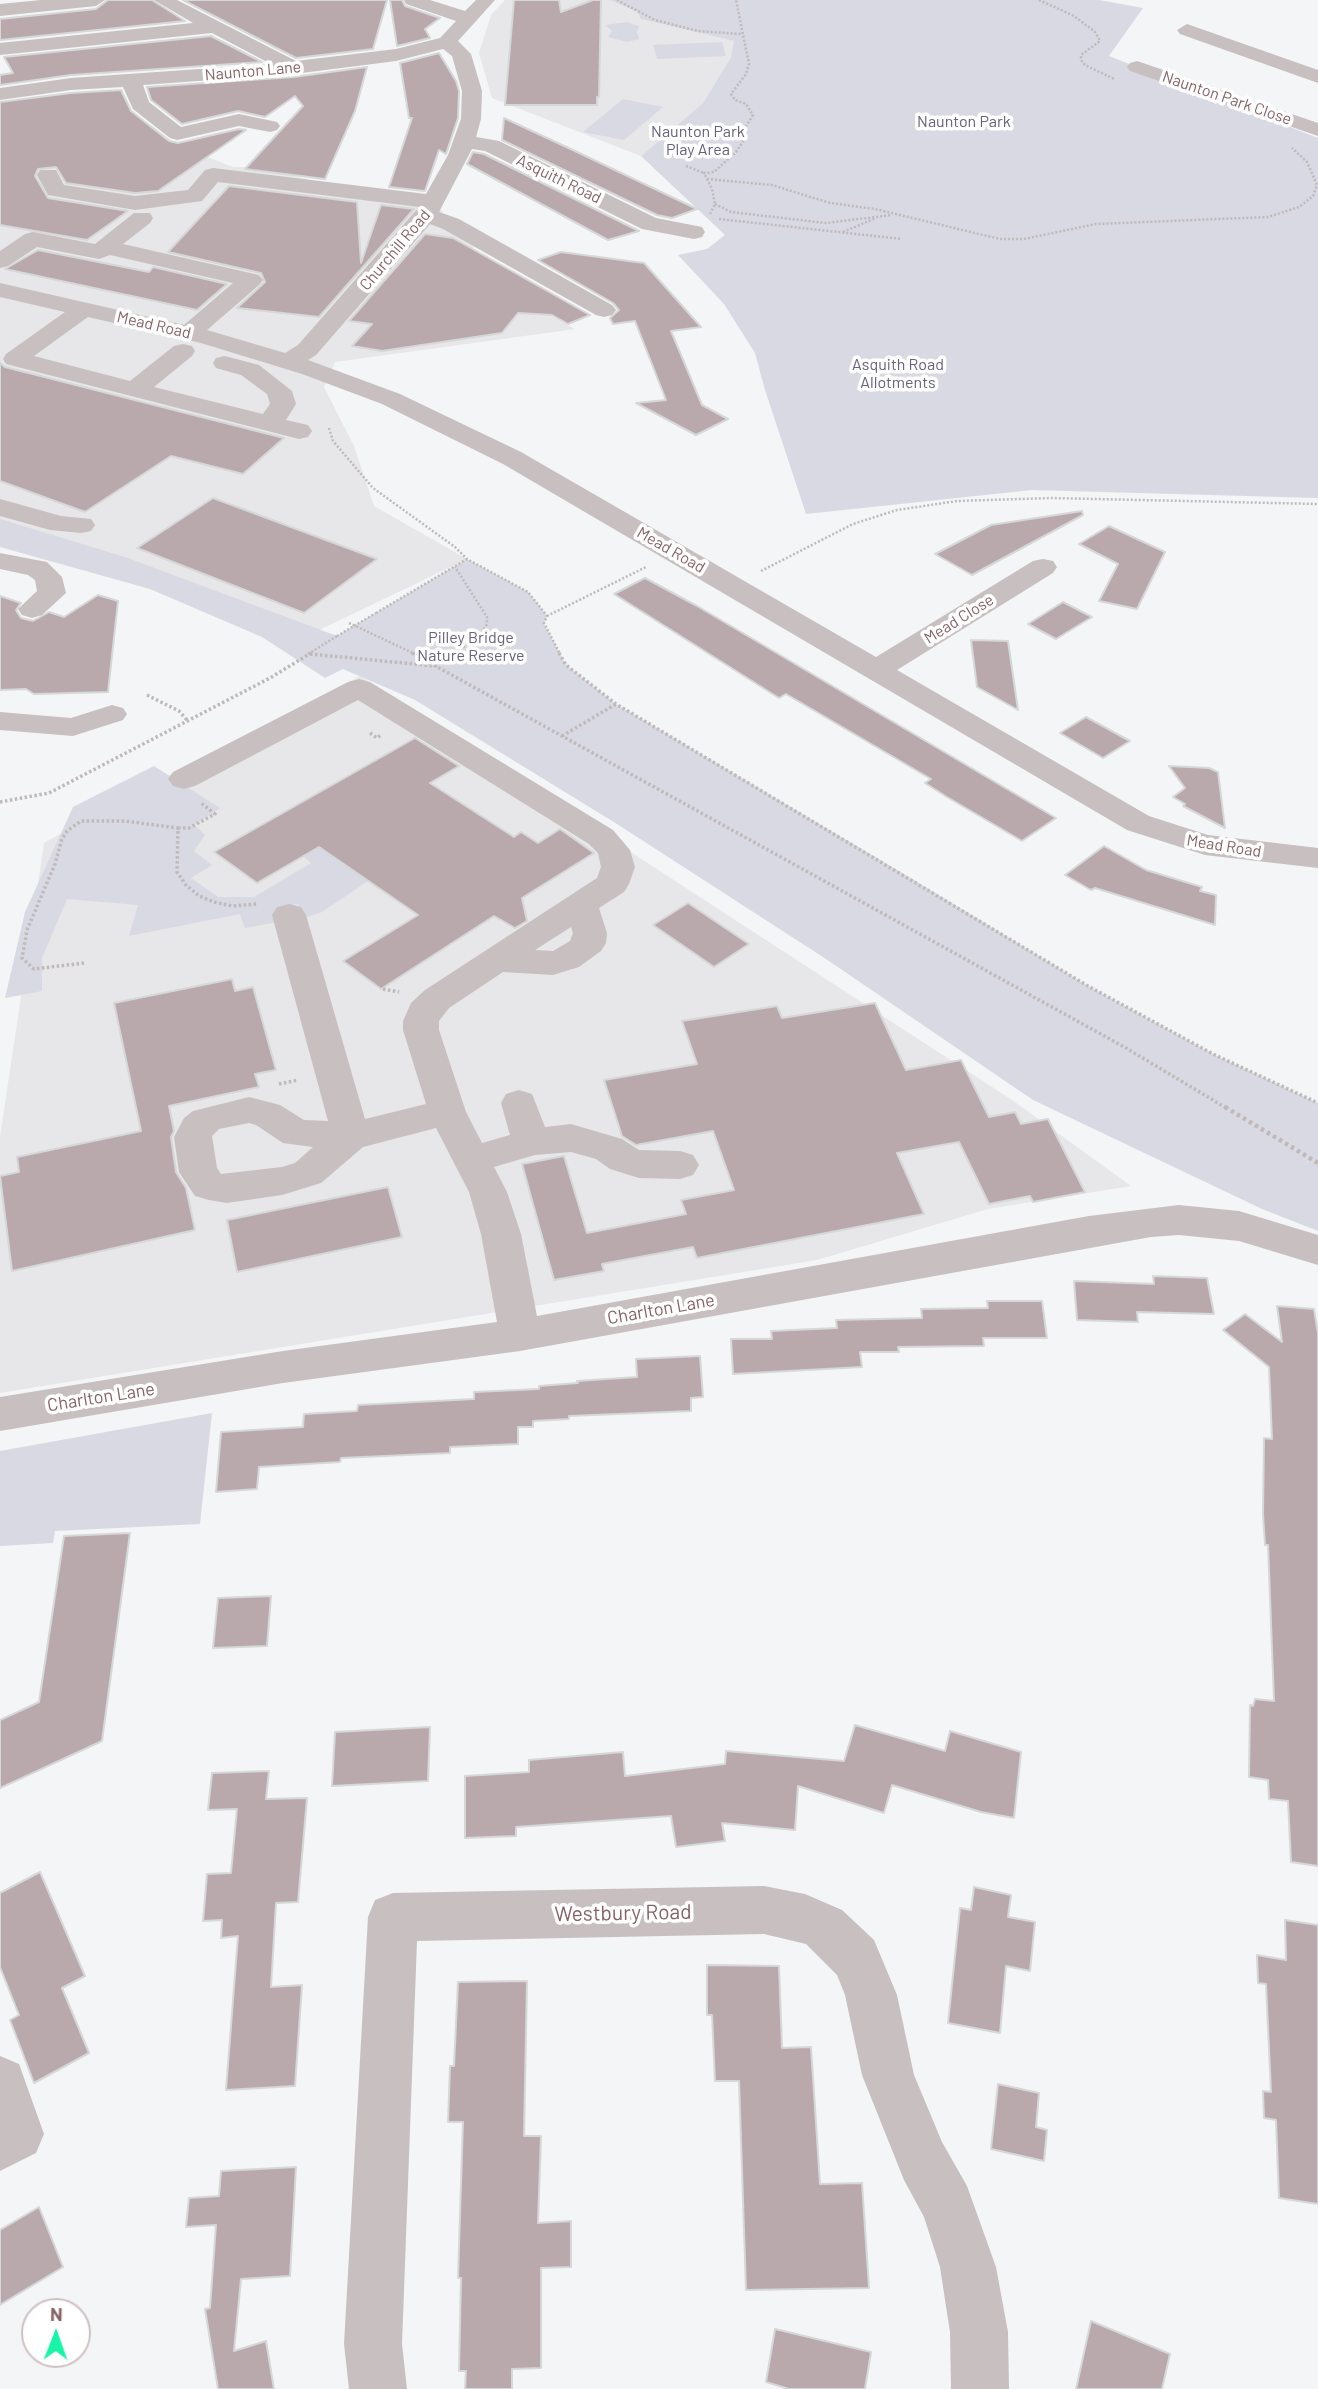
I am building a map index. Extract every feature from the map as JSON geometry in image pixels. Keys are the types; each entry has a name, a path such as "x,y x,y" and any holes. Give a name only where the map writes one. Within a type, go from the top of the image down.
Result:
{"street":[{"path":"0,9 96,0"},
{"path":"163,0 294,68"},
{"path":"413,0 449,14 469,18"},
{"path":"447,42 486,0"},
{"path":"0,49 215,27"},
{"path":"1187,30 1318,77"},
{"name":"Naunton Lane","path":"0,94 71,84 294,68 396,55 447,42"},
{"name":"Churchill Road","path":"300,365 307,350 430,208 464,141 471,119 472,91 461,54 447,42"},
{"name":"Naunton Park Close","path":"1137,67 1318,130"},
{"path":"131,79 140,105 177,134 239,120 270,126"},
{"name":"Asquith Road","path":"464,141 491,146 650,224 704,222"},
{"path":"48,175 56,190 135,203 196,194 212,175 430,208 451,224 604,310"},
{"path":"0,261 33,239 99,252 142,218"},
{"path":"105,247 251,279 135,389"},
{"name":"Mead Road","path":"0,290 131,319 119,328 120,331 300,365 391,399 473,438 675,552 1118,812 1160,832 1205,845 1318,858"},
{"path":"84,309 15,359 299,430"},
{"path":"186,342 250,370 279,391 283,404 279,413 268,423"},
{"path":"189,403 235,365"},
{"path":"0,507 60,524 81,525"},
{"path":"0,561 37,568 48,577 52,593 32,609"},
{"name":"Mead Close","path":"876,670 1042,568"},
{"path":"184,779 359,688 601,837 614,850 618,867 612,884 578,908 540,906 499,960 429,1005 421,1021 421,1030 447,1112 488,1192 501,1234 520,1335"},
{"path":"0,721 72,735 112,713"},
{"path":"499,960 553,963 579,957 589,943 590,933 578,908"},
{"path":"289,915 351,1136 447,1112"},
{"path":"529,919 579,957"},
{"path":"454,988 454,968 460,957 529,919"},
{"path":"519,1103 531,1142"},
{"path":"472,1159 531,1142 571,1138 609,1149 623,1159 639,1164 680,1165"},
{"name":"Charlton Lane","path":"0,1415 283,1367 520,1335 1151,1222 1189,1220 1239,1226 1318,1251"},
{"name":"Westbury Road","path":"378,2389 373,2344 393,1917 764,1910 805,1918 824,1927 856,1958 871,1995 878,2035 899,2106 923,2161 948,2205 968,2267 979,2332 980,2389"},
{"path":"0,2082 17,2134 0,2144"}],"path":[{"path":"617,0 654,20 698,31 741,34"},
{"path":"687,166 704,173 714,172 736,152 744,140 745,128 753,115 746,104 735,100 731,94 746,74 749,64 736,0"},
{"path":"1039,0 1074,16 1096,32 1100,41 1081,55 1081,60 1085,65 1115,80"},
{"path":"707,179 772,185 830,203 903,215 1000,239 1024,239 1109,223 1268,216 1299,207 1313,197 1317,185 1307,162 1286,145"},
{"path":"704,173 712,188 715,204 704,222 902,239"},
{"path":"715,204 731,212 826,223 903,215"},
{"path":"839,233 873,221 877,217"},
{"path":"300,365 334,441 373,488 455,547 467,559 528,592 547,616"},
{"path":"732,586 853,524 897,510 957,501 1065,498 1318,504"},
{"path":"675,552 547,616 544,624 566,665 616,704 1088,986 1213,1054 1318,1103"},
{"path":"0,802 49,793 270,678 467,559"},
{"path":"309,654 435,666 479,637 487,624 487,617 455,567"},
{"path":"349,623 391,641 1126,1048 1318,1163"},
{"path":"147,695 179,711 188,720"},
{"path":"562,736 616,704"},
{"path":"83,963 34,969 22,958 27,930 55,864 62,839 66,831 81,821 125,821 178,828 177,872 199,896 232,906 249,906 279,898 289,915"}],"shaded area":[{"path":"505,0 610,0 637,12 641,19 735,41 731,57 703,103 641,156 492,98 479,53 491,15"},
{"path":"152,126 179,146 233,167 299,167 295,176 316,182 431,195 447,219 478,234 468,263 500,288 575,329 335,362 324,387 354,446 374,506 467,559 309,635 0,523 0,149"},
{"path":"360,676 1012,1100 1131,1186 988,1209 817,1260 0,1393 0,1137 44,843"}],"green space":[{"path":"610,0 1099,0 1143,8 1109,56 1318,138 1318,498 1032,490 806,514 755,353 724,304 678,255 707,249 725,235 641,156 703,103 731,57 734,41 641,19 637,12"},
{"path":"626,22 639,26 639,39 627,42 608,37 612,31 605,25"},
{"path":"722,42 726,56 657,59 653,45"},
{"path":"623,99 663,107 624,140 583,132"},
{"name":"Pilley Bridge Nature Reserve","path":"0,519 125,557 337,636 467,559 528,592 547,616 544,624 566,665 616,704 1088,986 1213,1054 1318,1103 1318,1231 1262,1209 1033,1100 826,959 617,824 415,700 343,669 325,678 262,637 150,589 0,547"},
{"path":"154,766 220,808 194,825 205,835 194,851 212,865 191,878 218,897 254,897 311,863 303,856 319,847 368,881 322,912 301,919 298,904 279,907 278,922 245,928 240,914 129,936 138,905 67,899 42,958 42,991 5,998 25,912 73,807"},
{"path":"212,1413 200,1524 55,1531 53,1543 0,1546 0,1451"}],"building":[{"path":"108,0 152,0 185,21 0,40 0,19 96,9"},
{"path":"183,0 387,0 373,49 296,58"},
{"path":"390,0 402,0 405,6 440,18 425,29 430,38 397,46"},
{"path":"514,0 559,0 561,12 593,0 601,0 597,105 505,105"},
{"path":"211,36 262,62 71,75 0,85 0,75 13,73 4,57"},
{"path":"439,53 459,91 458,118 446,154 439,150 425,191 389,187 412,118 409,118 400,63"},
{"path":"367,67 355,111 325,179 245,169 303,106 295,96 265,117 238,111 182,124 151,100 147,87 294,77"},
{"path":"121,90 131,111 169,141 178,143 239,129 246,130 158,191 135,193 66,183 56,167 38,169 35,176 48,198 128,211 87,240 0,225 0,102"},
{"path":"504,118 697,209 672,218 657,215 502,140"},
{"path":"473,152 484,154 639,231 608,240 467,164"},
{"path":"229,186 357,202 361,263 381,205 414,209 319,317 237,308 265,282 261,273 168,252"},
{"path":"425,234 453,238 590,315 568,324 552,315 518,313 502,333 382,351 352,346 372,324 349,321"},
{"path":"38,250 149,272 153,267 227,284 197,310 5,269"},
{"path":"561,252 644,263 701,327 671,331 702,405 728,419 696,435 636,403 666,400 635,321 613,324 610,318 619,310 613,303 538,260"},
{"path":"0,363 5,367 284,438 243,474 171,456 85,512 0,481"},
{"path":"213,498 377,559 304,613 137,548"},
{"path":"1082,511 1083,515 972,575 935,554 991,525"},
{"path":"1109,526 1165,552 1137,609 1099,601 1118,564 1079,544"},
{"path":"645,578 1056,818 1022,841 925,783 931,779 786,694 779,698 614,594"},
{"path":"98,595 118,601 108,692 34,694 26,689 0,690 0,596 21,603 16,610 21,618 33,621 49,612 64,617"},
{"path":"1063,602 1092,617 1056,639 1028,624"},
{"path":"971,640 1008,641 1018,710 977,687"},
{"path":"1086,717 1130,741 1103,758 1060,733"},
{"path":"415,738 459,766 430,783 514,837 521,832 538,843 560,829 594,853 522,898 527,921 515,928 494,916 381,989 343,961 418,915 319,847 257,883 214,852"},
{"path":"1169,766 1209,768 1218,772 1225,828 1183,806 1185,804 1173,797 1185,788"},
{"path":"1104,846 1146,870 1202,887 1200,891 1216,895 1215,925 1095,888 1091,890 1065,875"},
{"path":"688,903 749,944 714,967 653,925"},
{"path":"232,979 235,991 253,987 276,1070 255,1074 259,1087 169,1106 174,1131 171,1137 176,1172 186,1188 195,1230 12,1271 0,1176 19,1172 17,1157 141,1131 114,1003"},
{"path":"875,1003 906,1070 961,1060 989,1117 1015,1112 1021,1124 1048,1119 1085,1192 1033,1202 1030,1196 989,1204 959,1142 897,1153 924,1214 697,1258 693,1247 602,1264 604,1271 554,1280 522,1164 564,1156 587,1233 686,1214 681,1200 734,1190 713,1131 636,1145 622,1136 604,1080 697,1064 682,1021 777,1006 782,1018"},
{"path":"388,1187 402,1237 237,1272 227,1220"},
{"path":"1153,1276 1207,1278 1214,1314 1137,1312 1138,1322 1077,1320 1074,1281 1154,1284"},
{"path":"987,1301 1042,1301 1047,1338 983,1338 984,1346 898,1347 899,1352 860,1352 862,1367 733,1374 731,1339 772,1339 771,1331 837,1328 836,1320 922,1318 921,1309 988,1308"},
{"path":"1277,1306 1314,1309 1318,1333 1318,1866 1291,1862 1288,1801 1269,1799 1268,1780 1249,1777 1250,1705 1253,1706 1255,1699 1274,1701 1268,1545 1265,1545 1263,1514 1264,1438 1272,1439 1269,1367 1223,1330 1245,1314 1282,1342"},
{"path":"700,1356 703,1397 691,1398 691,1411 569,1416 569,1419 533,1421 533,1427 518,1427 518,1444 450,1447 450,1453 341,1458 340,1462 259,1467 257,1489 216,1492 221,1432 303,1427 304,1414 357,1411 358,1405 474,1399 474,1392 539,1389 539,1386 578,1383 577,1381 637,1377 636,1359"},
{"path":"130,1533 102,1741 0,1788 0,1720 39,1702 64,1536"},
{"path":"271,1596 267,1646 213,1648 218,1598"},
{"path":"855,1725 945,1751 950,1731 1021,1752 1014,1818 981,1812 892,1785 884,1813 798,1786 795,1830 722,1823 725,1841 676,1847 671,1816 516,1827 516,1836 465,1838 465,1776 529,1772 529,1760 623,1752 625,1776 725,1764 726,1751 844,1761"},
{"path":"430,1727 428,1781 332,1786 335,1732"},
{"path":"269,1771 266,1799 307,1798 298,1902 276,1903 271,1987 302,1985 295,2086 226,2090 238,1936 221,1938 222,1920 203,1921 207,1874 231,1873 237,1809 208,1810 212,1773"},
{"path":"40,1872 85,1976 62,1988 89,2053 34,2083 10,2020 19,2015 0,1967 0,1893"},
{"path":"974,1887 1011,1895 1008,1917 1035,1922 1030,1971 1006,1966 1000,2033 948,2023 960,1908 971,1910"},
{"path":"1285,1920 1318,1925 1318,2204 1279,2198 1276,2120 1264,2118 1263,2091 1271,2092 1266,1984 1258,1983 1257,1955 1286,1960"},
{"path":"707,1965 779,1966 782,2048 811,2047 820,2184 862,2183 869,2288 746,2290 739,2081 715,2081 712,2015 707,2015"},
{"path":"527,1981 524,2136 541,2136 538,2223 571,2221 571,2267 541,2268 541,2368 512,2369 512,2389 465,2389 466,2371 459,2371 461,2278 458,2278 463,2122 448,2122 458,1982"},
{"path":"998,2084 1039,2093 1036,2127 1047,2130 1044,2161 991,2149"},
{"path":"296,2167 290,2276 241,2279 234,2351 266,2341 274,2389 218,2389 205,2309 210,2308 216,2225 186,2227 189,2198 219,2196 221,2171"},
{"path":"39,2207 63,2267 0,2305 0,2230"},
{"path":"1091,2321 1170,2354 1162,2389 1076,2389"},
{"path":"775,2329 871,2352 865,2389 789,2389 766,2382"}],"park label":[{"name":"Naunton Park","path":"964,122"},
{"name":"Naunton Park Play Area","path":"698,141"},
{"name":"Asquith Road Allotments","path":"898,374"}]}
